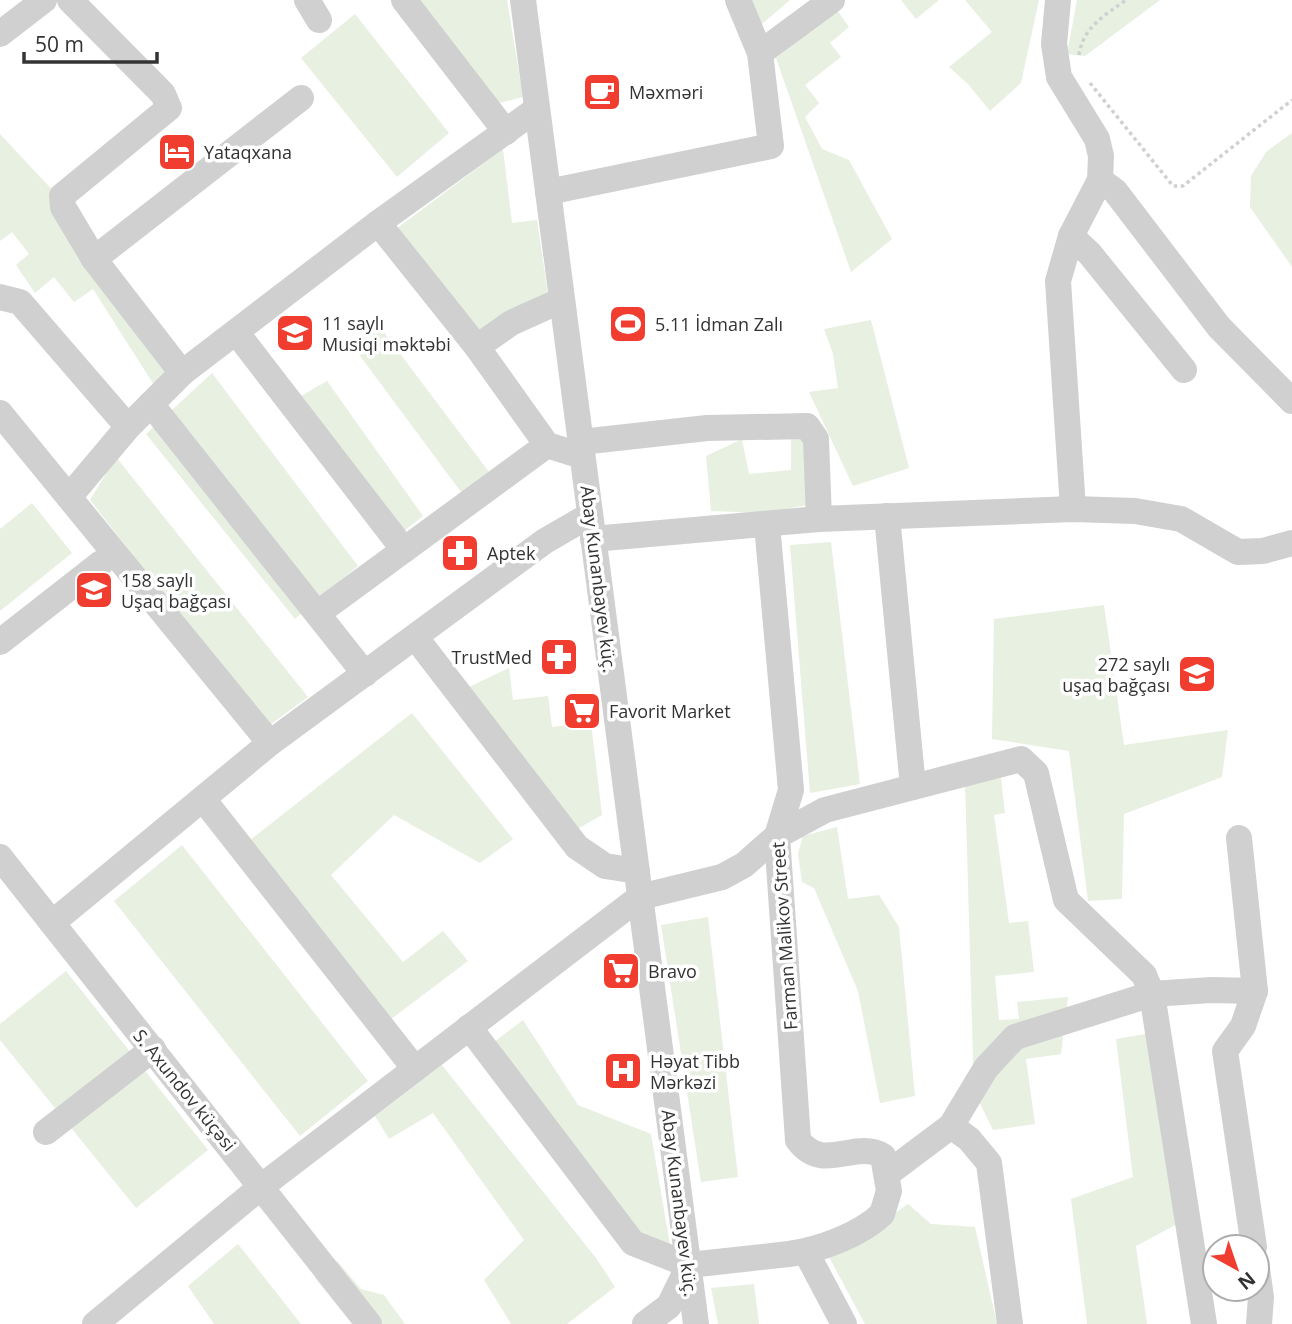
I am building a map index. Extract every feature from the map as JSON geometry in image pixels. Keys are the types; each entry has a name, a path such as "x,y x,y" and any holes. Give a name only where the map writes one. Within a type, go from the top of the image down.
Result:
{"street":[{"path":"0,34 44,0"},
{"path":"70,0 163,94 169,108 62,196 64,207 94,259 182,373"},
{"path":"404,0 506,132"},
{"name":"Abay Kunanbayev küç.","path":"523,0 696,1324"},
{"path":"548,191 771,146 760,53 738,0"},
{"path":"760,53 832,0"},
{"path":"1058,0 1054,44 1059,77 1097,139 1101,156 1100,180 1071,236 1058,281 1073,509"},
{"path":"94,259 301,98"},
{"path":"69,497 128,427 182,373 378,223 537,109"},
{"path":"1100,180 1115,191 1219,327 1292,401"},
{"path":"378,223 477,347 547,445"},
{"path":"1071,236 1090,254 1184,370"},
{"path":"0,297 20,302 128,427"},
{"path":"477,347 511,323 562,300"},
{"path":"236,332 404,550"},
{"path":"151,404 365,674"},
{"path":"0,413 270,743"},
{"path":"318,613 547,445 582,449 707,428 807,426 816,439 819,519"},
{"path":"52,923 270,743 545,541 592,527 767,525 819,519 1073,509 1135,511 1181,519 1238,552 1263,551 1292,543"},
{"path":"887,516 913,787"},
{"path":"86,518 80,529 83,539 123,591"},
{"name":"Farman Malikov Street","path":"767,525 791,790 777,836 798,1140 806,1152 820,1156 874,1150 883,1156 887,1174"},
{"path":"0,642 101,562"},
{"path":"416,638 577,847 638,884 722,877 777,836 825,810 1021,759 1036,773 1066,900 1144,975 1152,994 1204,1324"},
{"path":"203,799 415,1069"},
{"path":"1239,838 1255,991 1243,1026 1225,1051 1252,1233"},
{"name":"S. Axundov küçəsi","path":"0,857 369,1324"},
{"path":"95,1324 262,1186 468,1027 638,884"},
{"path":"468,1027 633,1243 689,1265 806,1252 855,1231 882,1214 889,1191 887,1174 951,1126 986,1068 1015,1037 1152,994 1211,989 1255,991"},
{"path":"46,1132 153,1049"},
{"path":"951,1126 969,1139 989,1163 1010,1324"},
{"path":"806,1252 844,1324"},
{"path":"645,1324 669,1306 689,1265"},
{"path":"1259,1324 1261,1303"}],"path":[{"path":"1077,63 1081,40 1092,25 1126,0"},
{"path":"1085,77 1173,186 1183,186 1292,100"}],"green space":[{"path":"399,0 507,0 523,97 483,107"},
{"path":"746,0 790,0 755,30"},
{"path":"901,0 939,0 916,19"},
{"path":"965,0 1039,0 1021,83 990,111 968,84 949,67 992,32"},
{"path":"1077,0 1160,0 1085,56 1067,54"},
{"path":"837,10 849,27 830,43 841,57 805,85 819,103 805,117 822,149 849,160 892,239 851,272 776,58"},
{"path":"355,14 449,133 397,177 301,58"},
{"path":"1292,133 1292,267 1250,207 1251,176 1266,152"},
{"path":"0,134 71,210 170,371 154,385 93,289 74,302 54,277 35,293 16,265 29,254 12,232 0,241"},
{"path":"503,149 512,223 537,220 548,294 479,334 396,229"},
{"path":"871,320 909,468 853,486 809,392 838,388 833,354 824,329"},
{"path":"377,323 489,472 461,492 352,345"},
{"path":"212,373 358,566 295,619 146,434"},
{"path":"327,381 423,516 386,545 282,407"},
{"path":"791,438 813,438 830,501 763,513 711,511 706,456 742,439 749,474 791,470"},
{"path":"116,457 308,697 267,727 90,500"},
{"path":"32,503 72,553 0,611 0,529"},
{"path":"831,542 860,784 810,793 790,545"},
{"path":"1104,605 1124,745 1228,730 1222,777 1124,814 1122,899 1088,901 1069,751 992,739 994,619"},
{"path":"509,668 513,700 548,696 552,727 591,722 602,815 567,835 454,694"},
{"path":"412,713 513,839 480,863 394,815 331,875 403,962 443,931 468,961 378,1029 236,851"},
{"path":"1001,778 1005,813 994,815 1009,923 1028,921 1034,972 995,976 999,1020 1019,1019 1017,1002 1068,997 1061,1054 1026,1059 1035,1124 993,1130 974,1091 965,783"},
{"path":"837,827 848,899 879,895 899,927 915,1096 880,1103 858,991 814,888 802,882 798,854 803,836"},
{"path":"182,845 368,1081 300,1136 114,901"},
{"path":"708,917 738,1177 701,1182 661,925"},
{"path":"66,971 208,1150 136,1208 0,1040 0,1024"},
{"path":"523,1020 578,1105 651,1134 673,1262 656,1263 494,1042"},
{"path":"1151,1033 1179,1223 1136,1246 1147,1324 1087,1324 1071,1199 1133,1177 1116,1039"},
{"path":"442,1065 596,1258 615,1287 567,1324 511,1324 484,1280 524,1240 433,1113 389,1139 375,1116"},
{"path":"908,1204 931,1224 975,1227 997,1324 865,1324 829,1257"},
{"path":"238,1244 301,1324 214,1324 188,1286"},
{"path":"337,1261 361,1289 384,1295 405,1324 352,1324 315,1278"},
{"path":"754,1284 759,1324 718,1324 711,1288"}],"place":[{"name":"Məxməri","path":"602,92"},
{"name":"Yataqxana","path":"177,152"},
{"name":"5.11 İdman Zalı","path":"628,324"},
{"name":"11 saylı Musiqi məktəbi","path":"295,333"},
{"name":"Aptek","path":"460,553"},
{"name":"158 saylı Uşaq bağçası","path":"94,590"},
{"name":"TrustMed","path":"559,657"},
{"name":"272 saylı uşaq bağçası","path":"1197,674"},
{"name":"Favorit Market","path":"582,711"},
{"name":"Bravo","path":"621,971"},
{"name":"Həyat Tibb Mərkəzi","path":"623,1071"}]}
